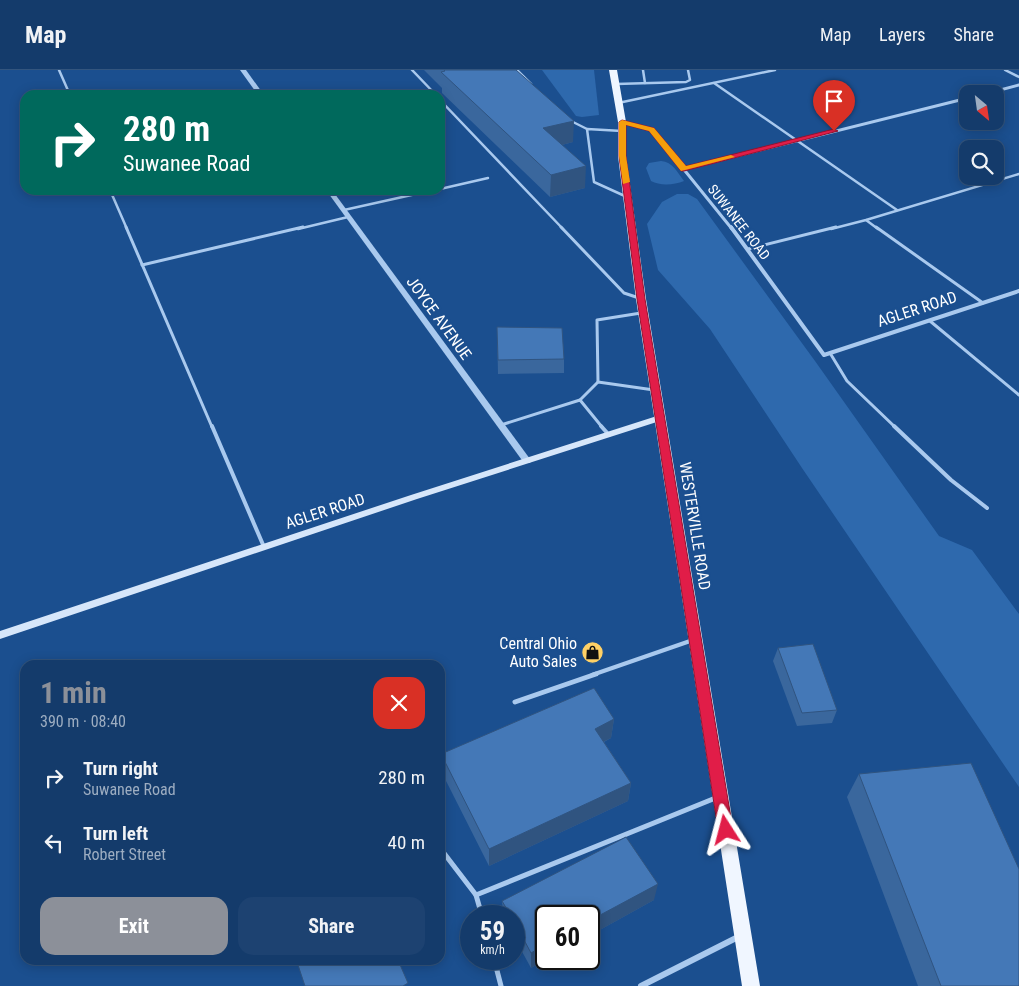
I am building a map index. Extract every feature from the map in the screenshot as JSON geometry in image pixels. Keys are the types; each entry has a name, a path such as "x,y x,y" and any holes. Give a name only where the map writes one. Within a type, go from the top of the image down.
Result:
{"main road":[{"name":"WESTERVILLE ROAD","path":"612,70 622,126 622,156 641,299 750,986"},
{"name":"AGLER ROAD","path":"0,635 660,418"}],"street":[{"path":"244,70 258,90"},
{"path":"1004,89 1019,85"},
{"path":"684,169 959,100"},
{"name":"SUWANEE ROAD","path":"622,126 652,130 748,249 824,355"},
{"name":"JOYCE AVENUE","path":"333,195 527,461"},
{"name":"AGLER ROAD","path":"824,355 1019,292"},
{"path":"641,986 742,934"}],"lane":[{"path":"59,70 68,90"},
{"path":"412,70 431,90"},
{"path":"517,70 538,90"},
{"path":"643,70 645,83"},
{"path":"615,84 686,82 690,80 688,70"},
{"path":"618,103 775,70"},
{"path":"1005,70 1019,77"},
{"path":"662,77 663,83"},
{"path":"714,84 897,210"},
{"path":"445,105 624,292 641,299"},
{"path":"569,119 587,129 622,126"},
{"path":"587,129 594,182 628,197"},
{"path":"748,249 866,220 1019,174"},
{"path":"445,188 488,178"},
{"path":"112,195 264,547"},
{"path":"142,265 416,195"},
{"path":"866,220 983,303"},
{"path":"501,425 580,400 598,382 597,320 644,313"},
{"path":"930,321 1019,395"},
{"path":"830,353 847,381 951,480 986,508"},
{"path":"598,382 656,390"},
{"path":"580,400 609,434"},
{"path":"515,702 695,639"},
{"path":"476,895 720,796"},
{"path":"445,855 476,895 479,905"},
{"path":"497,970 501,986"}],"shaded area":[{"path":"542,70 594,70 599,115 576,116"},
{"path":"661,161 672,165 684,181 659,184 651,181 646,168 649,163"},
{"path":"677,194 688,194 697,199 939,536 972,550 1019,614 1019,787 710,329 658,270 647,224 662,202"}],"building":[{"path":"444,70 516,70 574,121 543,128 586,166 551,175 441,72"},
{"path":"497,327 562,328 564,359 498,360"},
{"path":"813,644 837,710 802,713 778,648"},
{"path":"594,688 614,719 595,729 631,783 489,849 445,762 445,752"},
{"path":"971,763 1019,869 1019,986 941,986 859,774"},
{"path":"626,837 658,884 600,915 600,905 535,905 535,951 531,953 525,942 525,905 504,905 502,901"},
{"path":"298,965 400,965 408,983 403,986 305,986"}],"slow traffic":[{"path":"626,182 622,156 622,122 652,130 684,169 731,157"}],"place":[{"name":"Central Ohio Auto Sales","path":"593,652"}],"route":[{"path":"726,830 641,299 622,156 622,122 652,130 684,169 834,131"}]}
